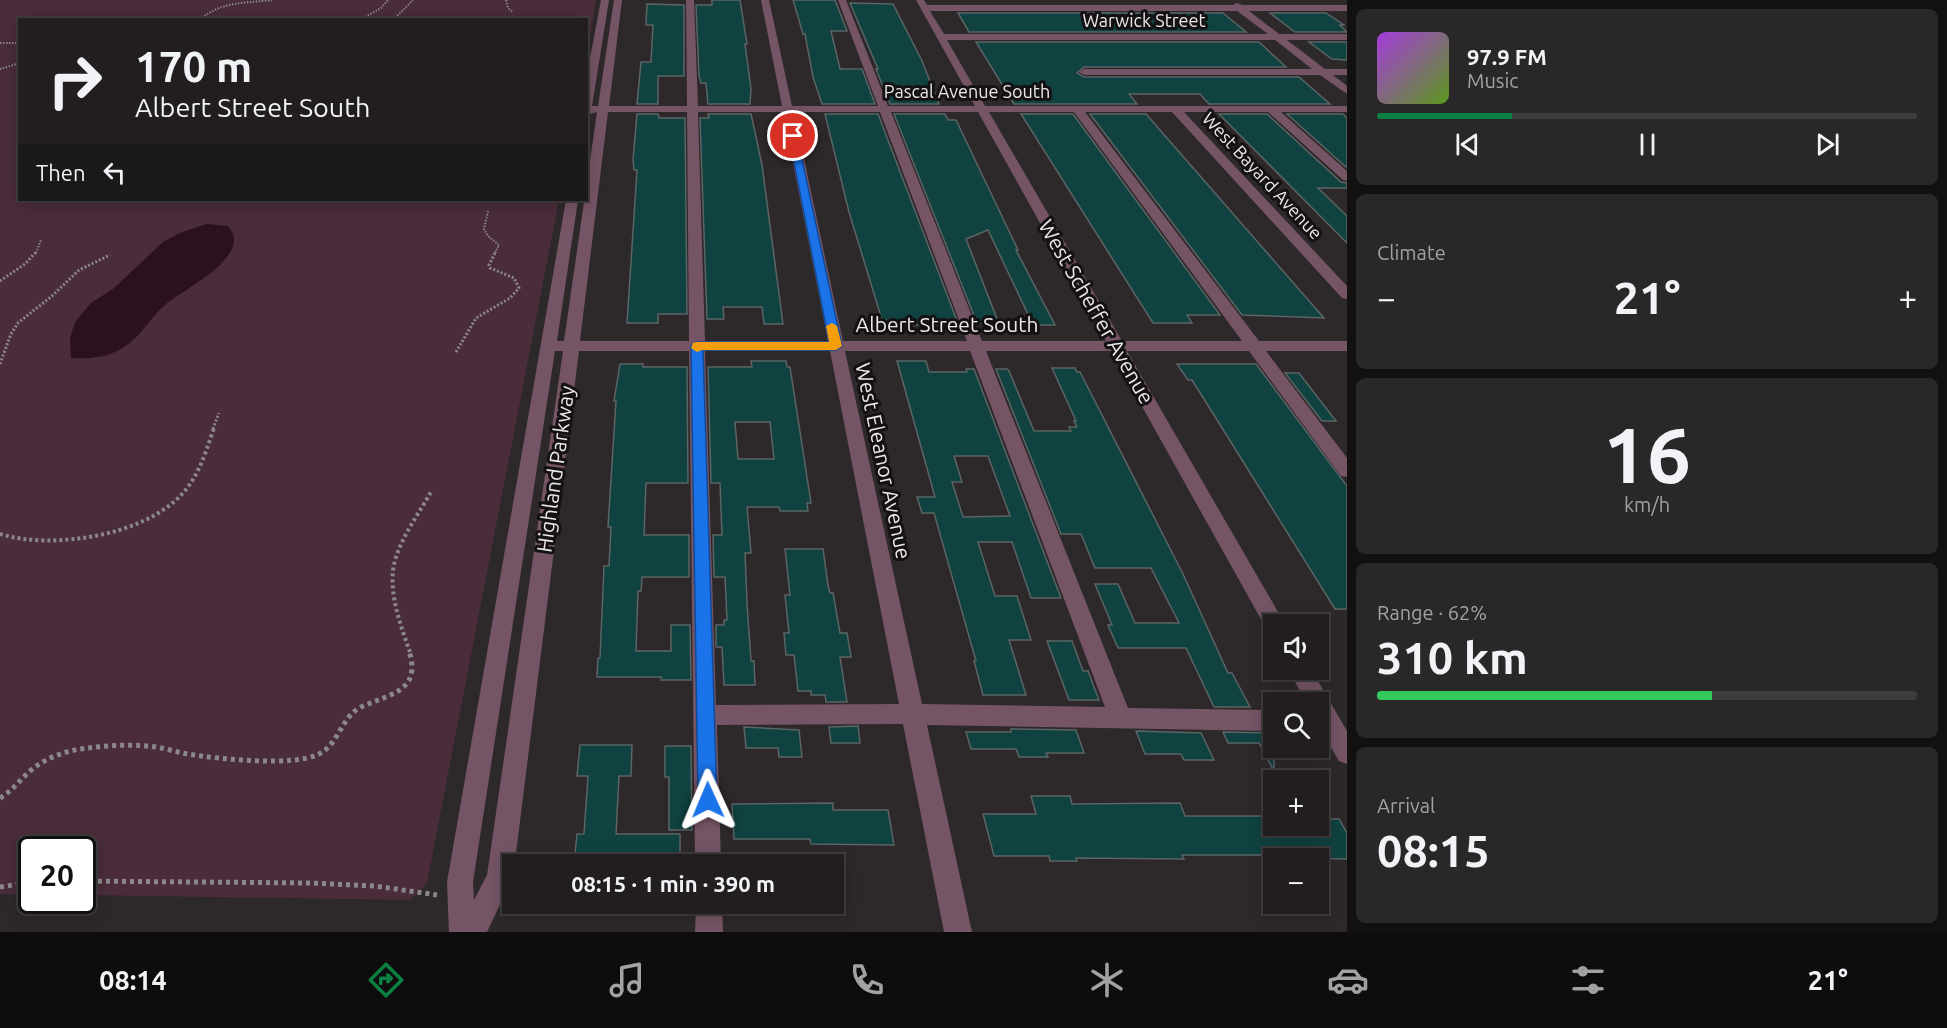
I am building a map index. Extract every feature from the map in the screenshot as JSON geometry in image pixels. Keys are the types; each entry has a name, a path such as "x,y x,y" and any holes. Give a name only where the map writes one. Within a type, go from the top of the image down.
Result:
{"street":[{"name":"Highland Parkway","path":"588,160 605,0"},
{"name":"Highland Parkway","path":"592,110 618,0"},
{"path":"690,0 707,715 708,854"},
{"name":"West Eleanor Avenue","path":"765,0 958,932"},
{"path":"842,0 1121,718"},
{"path":"1229,0 1347,91"},
{"path":"922,4 1347,8"},
{"name":"West Scheffer Avenue","path":"922,4 1268,614"},
{"name":"Warwick Street","path":"941,37 1347,37"},
{"path":"1084,72 1347,72"},
{"path":"1077,109 1347,471"},
{"name":"West Bayard Avenue","path":"1176,109 1347,295"},
{"path":"1272,109 1347,177"},
{"name":"Pascal Avenue South","path":"592,110 1347,109"},
{"name":"Highland Parkway","path":"463,932 460,882 572,201"},
{"name":"Highland Parkway","path":"473,932 500,877 573,346 585,201"},
{"name":"Albert Street South","path":"547,346 1347,346"},
{"path":"707,715 914,714 1263,721"},
{"path":"1329,720 1347,753"},
{"path":"709,914 709,932"}],"path":[{"path":"202,18 209,10 219,7 273,0"},
{"path":"364,18 381,8 388,0"},
{"path":"395,18 414,0"},
{"path":"506,0 508,8 513,12"},
{"path":"0,43 18,43"},
{"path":"0,69 18,64"},
{"path":"456,352 465,341 474,320 510,299 519,288 514,278 490,268 489,265 499,245 488,236 484,229 488,211"},
{"path":"0,281 35,256 40,249 41,240"},
{"path":"0,363 11,334 18,323 52,296 79,270 110,255"},
{"path":"0,534 31,542 60,541 118,528 164,509 181,496 199,470 219,413"},
{"path":"0,798 9,793 31,770 50,758 71,751 108,745 148,746 189,754 243,759 302,759 321,753 330,745 351,714 363,706 388,700 402,691 411,676 413,663 402,630 393,586 393,569 432,490"},
{"path":"96,882 311,883 375,886 430,894"},
{"path":"0,887 18,884"}],"shaded area":[{"path":"0,0 596,0 588,50 588,18 18,18 18,201 559,201 427,883 411,900 96,895 96,836 18,836 18,894 0,894"},
{"path":"206,224 228,226 234,237 232,249 225,260 200,281 165,305 126,346 102,356 71,358 70,338 75,322 91,303 113,289 163,242"}],"building":[{"path":"712,0 740,0 747,44 745,44 751,89 750,104 708,104 706,83 701,83 699,76 696,5 712,5"},
{"path":"793,0 835,0 847,31 831,31 840,69 862,69 875,104 822,104 813,77 805,34 803,34"},
{"path":"850,3 893,4 922,61 939,104 890,104"},
{"path":"647,4 684,5 684,76 658,76 658,104 637,104 641,62 651,62 653,25 646,25"},
{"path":"958,13 1223,13 1246,32 969,32"},
{"path":"1270,13 1326,13 1344,25 1340,25 1347,32 1295,32"},
{"path":"976,42 1259,42 1286,67 1084,67 1077,73 1084,77 1299,77 1330,104 1209,104 1200,94 1129,94 1137,104 1014,104"},
{"path":"1309,42 1347,42 1347,60 1332,59"},
{"path":"637,114 658,114 659,118 685,118 687,314 658,314 658,323 627,323 637,170 634,170 633,160"},
{"path":"708,114 751,114 762,165 783,324 764,324 762,307 723,307 724,319 707,319 700,118 709,118"},
{"path":"825,114 878,114 959,326 887,324 886,320 882,320 849,212"},
{"path":"894,114 945,114 948,120 956,120 1018,250 1016,250 1055,325 1033,325 988,230 966,239 999,324 977,323"},
{"path":"1021,114 1073,114 1220,315 1187,315 1192,323 1153,323"},
{"path":"1090,114 1146,114 1324,318 1242,315"},
{"path":"1219,114 1267,114 1341,182 1347,183 1347,188 1318,188 1347,216 1347,243"},
{"path":"1287,114 1343,114 1347,118 1347,168"},
{"path":"751,361 786,361 787,367 790,367 811,503 807,503 808,511 780,511 779,507 747,507 751,553 745,553 747,603 755,685 724,685 722,647 716,647 716,625 724,625 724,620 727,620 725,577 714,577 713,535 722,535 720,483 711,483 708,367 752,367","holes":["735,422 770,422 774,459 738,459"]},
{"path":"897,361 926,361 929,372 967,372 966,369 974,369 1061,598 1031,598 1012,542 978,542 995,596 1017,596 1031,640 1009,640 1026,695 983,695 974,661 976,661 934,513 922,513 917,497 935,497","holes":["954,456 988,456 1010,516 963,517 952,482 962,482"]},
{"path":"620,364 643,364 643,367 687,367 688,483 646,483 644,535 689,535 689,577 642,577 641,591 638,591 636,651 671,651 671,625 690,625 691,680 661,680 661,677 597,677 604,566 609,566 611,527 608,527 616,401 614,401"},
{"path":"1177,364 1256,364 1347,486 1347,609 1335,609 1192,380 1188,380"},
{"path":"1052,368 1075,368 1077,372 1080,372 1183,574 1228,673 1232,673 1250,707 1214,707 1186,648 1118,648 1108,625 1112,625 1095,584 1118,584 1135,623 1179,623 1151,568 1095,568 1081,534 1061,534 996,369 1009,371 1034,431 1071,431 1069,427 1077,427 1074,421 1076,421"},
{"path":"1285,373 1299,373 1336,421 1322,421"},
{"path":"785,549 823,549 828,585 830,593 833,593 840,633 847,633 851,657 840,657 847,702 826,702 825,695 811,695 811,691 798,691 794,655 786,655 784,633 789,633 785,595 790,595"},
{"path":"1047,641 1072,641 1083,671 1088,671 1099,700 1069,700"},
{"path":"858,726 860,743 831,743 829,727"},
{"path":"744,727 799,730 802,757 779,757 778,748 746,748"},
{"path":"1011,729 1076,730 1084,753 1046,753 1048,757 1019,757 1016,749 971,749 966,732 1011,732"},
{"path":"1136,731 1201,733 1214,760 1184,760 1181,754 1145,754"},
{"path":"1223,732 1263,733 1263,750 1259,743 1228,743"},
{"path":"580,745 632,745 631,776 619,776 616,834 680,834 680,854 575,854 577,834 584,834 588,776 577,776"},
{"path":"665,746 691,746 692,830 669,830 669,777 665,777"},
{"path":"1267,758 1274,758 1273,770"},
{"path":"1031,796 1070,796 1072,804 1180,803 1185,816 1263,816 1263,836 1329,836 1329,819 1339,819 1347,833 1347,859 1329,859 1329,848 1263,848 1263,855 1182,855 1184,859 1076,858 1077,861 1050,861 1049,856 994,856 983,814 1036,814"},
{"path":"833,803 833,810 888,810 894,845 811,844 810,839 734,839 732,804"}],"slow traffic":[{"path":"697,348 697,346 836,346 832,326"}],"route":[{"path":"708,800 697,346 836,346 793,136"}]}
